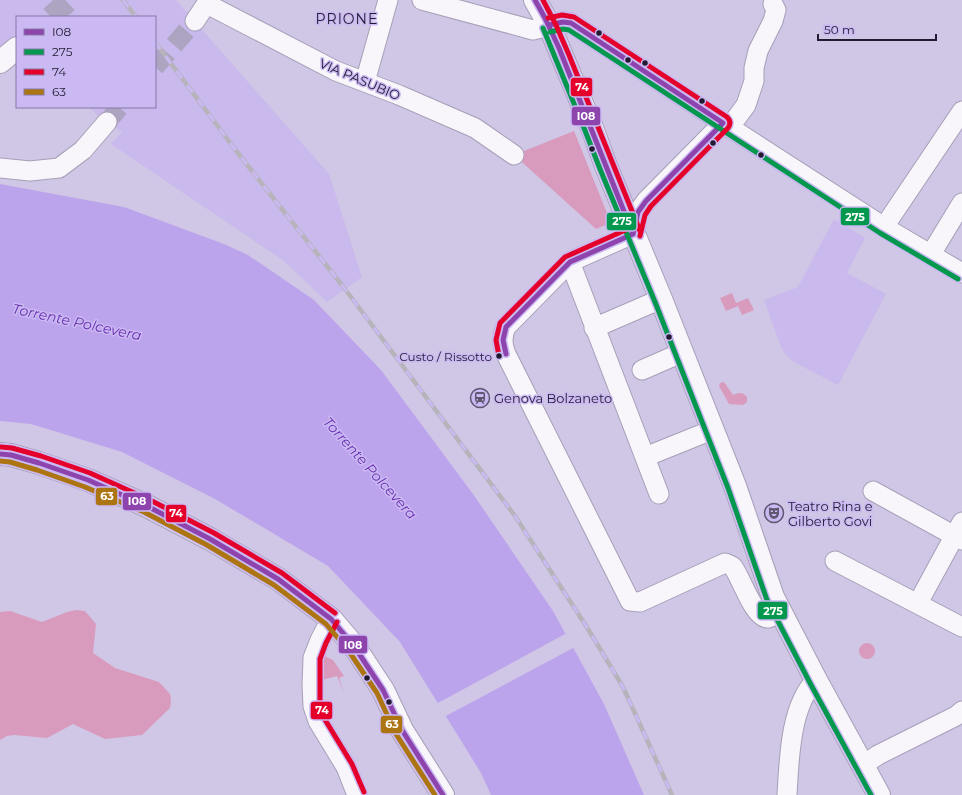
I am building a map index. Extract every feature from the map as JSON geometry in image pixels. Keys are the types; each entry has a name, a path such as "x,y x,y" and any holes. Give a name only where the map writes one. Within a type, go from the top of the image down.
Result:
{"main road":[{"path":"534,0 549,25 591,125 633,234 661,299 734,486 766,581 780,613 879,795"},
{"path":"0,62 16,49"},
{"path":"0,454 25,459 88,480 148,506 210,539 278,579 331,619 354,646 384,690 402,730 443,795"}],"street":[{"path":"365,82 388,0"},
{"path":"422,0 533,30 563,22 571,23 884,227 962,273"},
{"path":"194,21 208,2"},
{"name":"VIA PASUBIO","path":"208,2 336,71 475,128 514,154"},
{"path":"773,4 776,10 773,22 758,51 754,68 754,81 746,105 659,186 638,212 633,234 570,262 506,327 503,332 503,343 506,354 630,602 640,602 725,563 733,567 751,601 760,614 768,618 780,613"},
{"path":"884,227 962,111"},
{"path":"0,168 30,171 59,168 83,150 107,122"},
{"path":"931,254 962,203"},
{"path":"570,262 594,328 615,378 659,494"},
{"path":"594,328 661,299"},
{"path":"642,370 682,353"},
{"path":"645,457 712,430"},
{"path":"873,491 960,533 918,603"},
{"path":"836,561 962,627"},
{"path":"331,619 313,658 313,706 318,721 346,767 357,795"},
{"path":"787,795 790,750 797,717 808,688 816,680"},
{"path":"863,765 878,755 956,716 962,711"}],"shaded area":[{"path":"0,0 176,0 329,174 362,277 327,302 284,261 111,144 122,132 102,119 90,108 156,108 156,16 16,16 16,37 0,49"},
{"path":"574,131 611,223 596,229 514,155"},
{"path":"834,219 865,238 847,273 886,294 838,385 794,362 786,355 781,347 764,300 798,287"},
{"path":"732,293 736,303 748,298 754,310 742,315 738,306 726,311 720,298"},
{"path":"724,382 733,395 737,393 744,394 747,397 747,402 743,405 729,404 719,386 720,383"},
{"path":"76,610 85,611 96,624 93,653 115,668 159,682 170,694 170,708 142,735 105,739 73,724 47,738 14,735 7,736 0,740 0,612 10,611 42,622"},
{"path":"864,643 870,643 875,648 873,657 870,659 864,659 859,654 859,648"},
{"path":"323,655 333,660 344,676 339,678 344,693 337,676 318,681"}],"water":[{"name":"Torrente Polcevera","path":"0,184 124,207 224,244 248,255 314,300 381,370 473,494 553,611 604,704 644,795 491,795 481,773 400,642 328,566 215,499 122,452 31,424 0,421"}],"pier":[{"path":"567,633 575,647 444,717 436,704"}],"tunnel":[{"path":"52,16 69,0"},
{"path":"156,66 195,21"},
{"path":"107,122 119,108"}],"railway":[{"path":"123,0 135,16"},
{"path":"156,43 237,152 345,289 515,516 588,629 623,687 672,795"}],"transit line":[{"name":"I08","path":"535,0 559,48 633,234"},
{"name":"74","path":"543,0 569,55 640,231"},
{"name":"74","path":"548,18 562,15 574,17 727,117 729,121 730,125 728,128 651,206 645,215 640,236"},
{"name":"I08","path":"549,25 563,22 571,23 723,123 646,201 638,212 633,234"},
{"name":"275","path":"543,28 655,302 728,488 767,600 871,795"},
{"name":"275","path":"550,32 563,29 569,30 880,233 958,279"},
{"name":"74","path":"499,356 496,340 500,323 565,257 630,228"},
{"name":"I08","path":"506,354 503,340 506,327 570,262 633,234"},
{"name":"74","path":"1,447 12,448 41,456 90,473 150,500 214,533 282,573 335,613"},
{"name":"I08","path":"0,454 11,455 39,463 88,480 147,506 210,539 278,579 331,619 354,646 383,690 402,730 443,795"},
{"name":"63","path":"0,461 10,462 37,470 85,487 144,512 207,545 274,585 326,624 348,650 377,693 396,734 435,795"},
{"name":"74","path":"337,622 326,643 320,659 320,705 324,718 352,764 364,792"}],"place":[{"name":"Custo / Rissotto","path":"499,356"},
{"name":"Genova Bolzaneto","path":"480,398"},
{"name":"Teatro Rina e Gilberto Govi","path":"774,513"}],"district":[{"name":"PRIONE","path":"347,19"}]}
